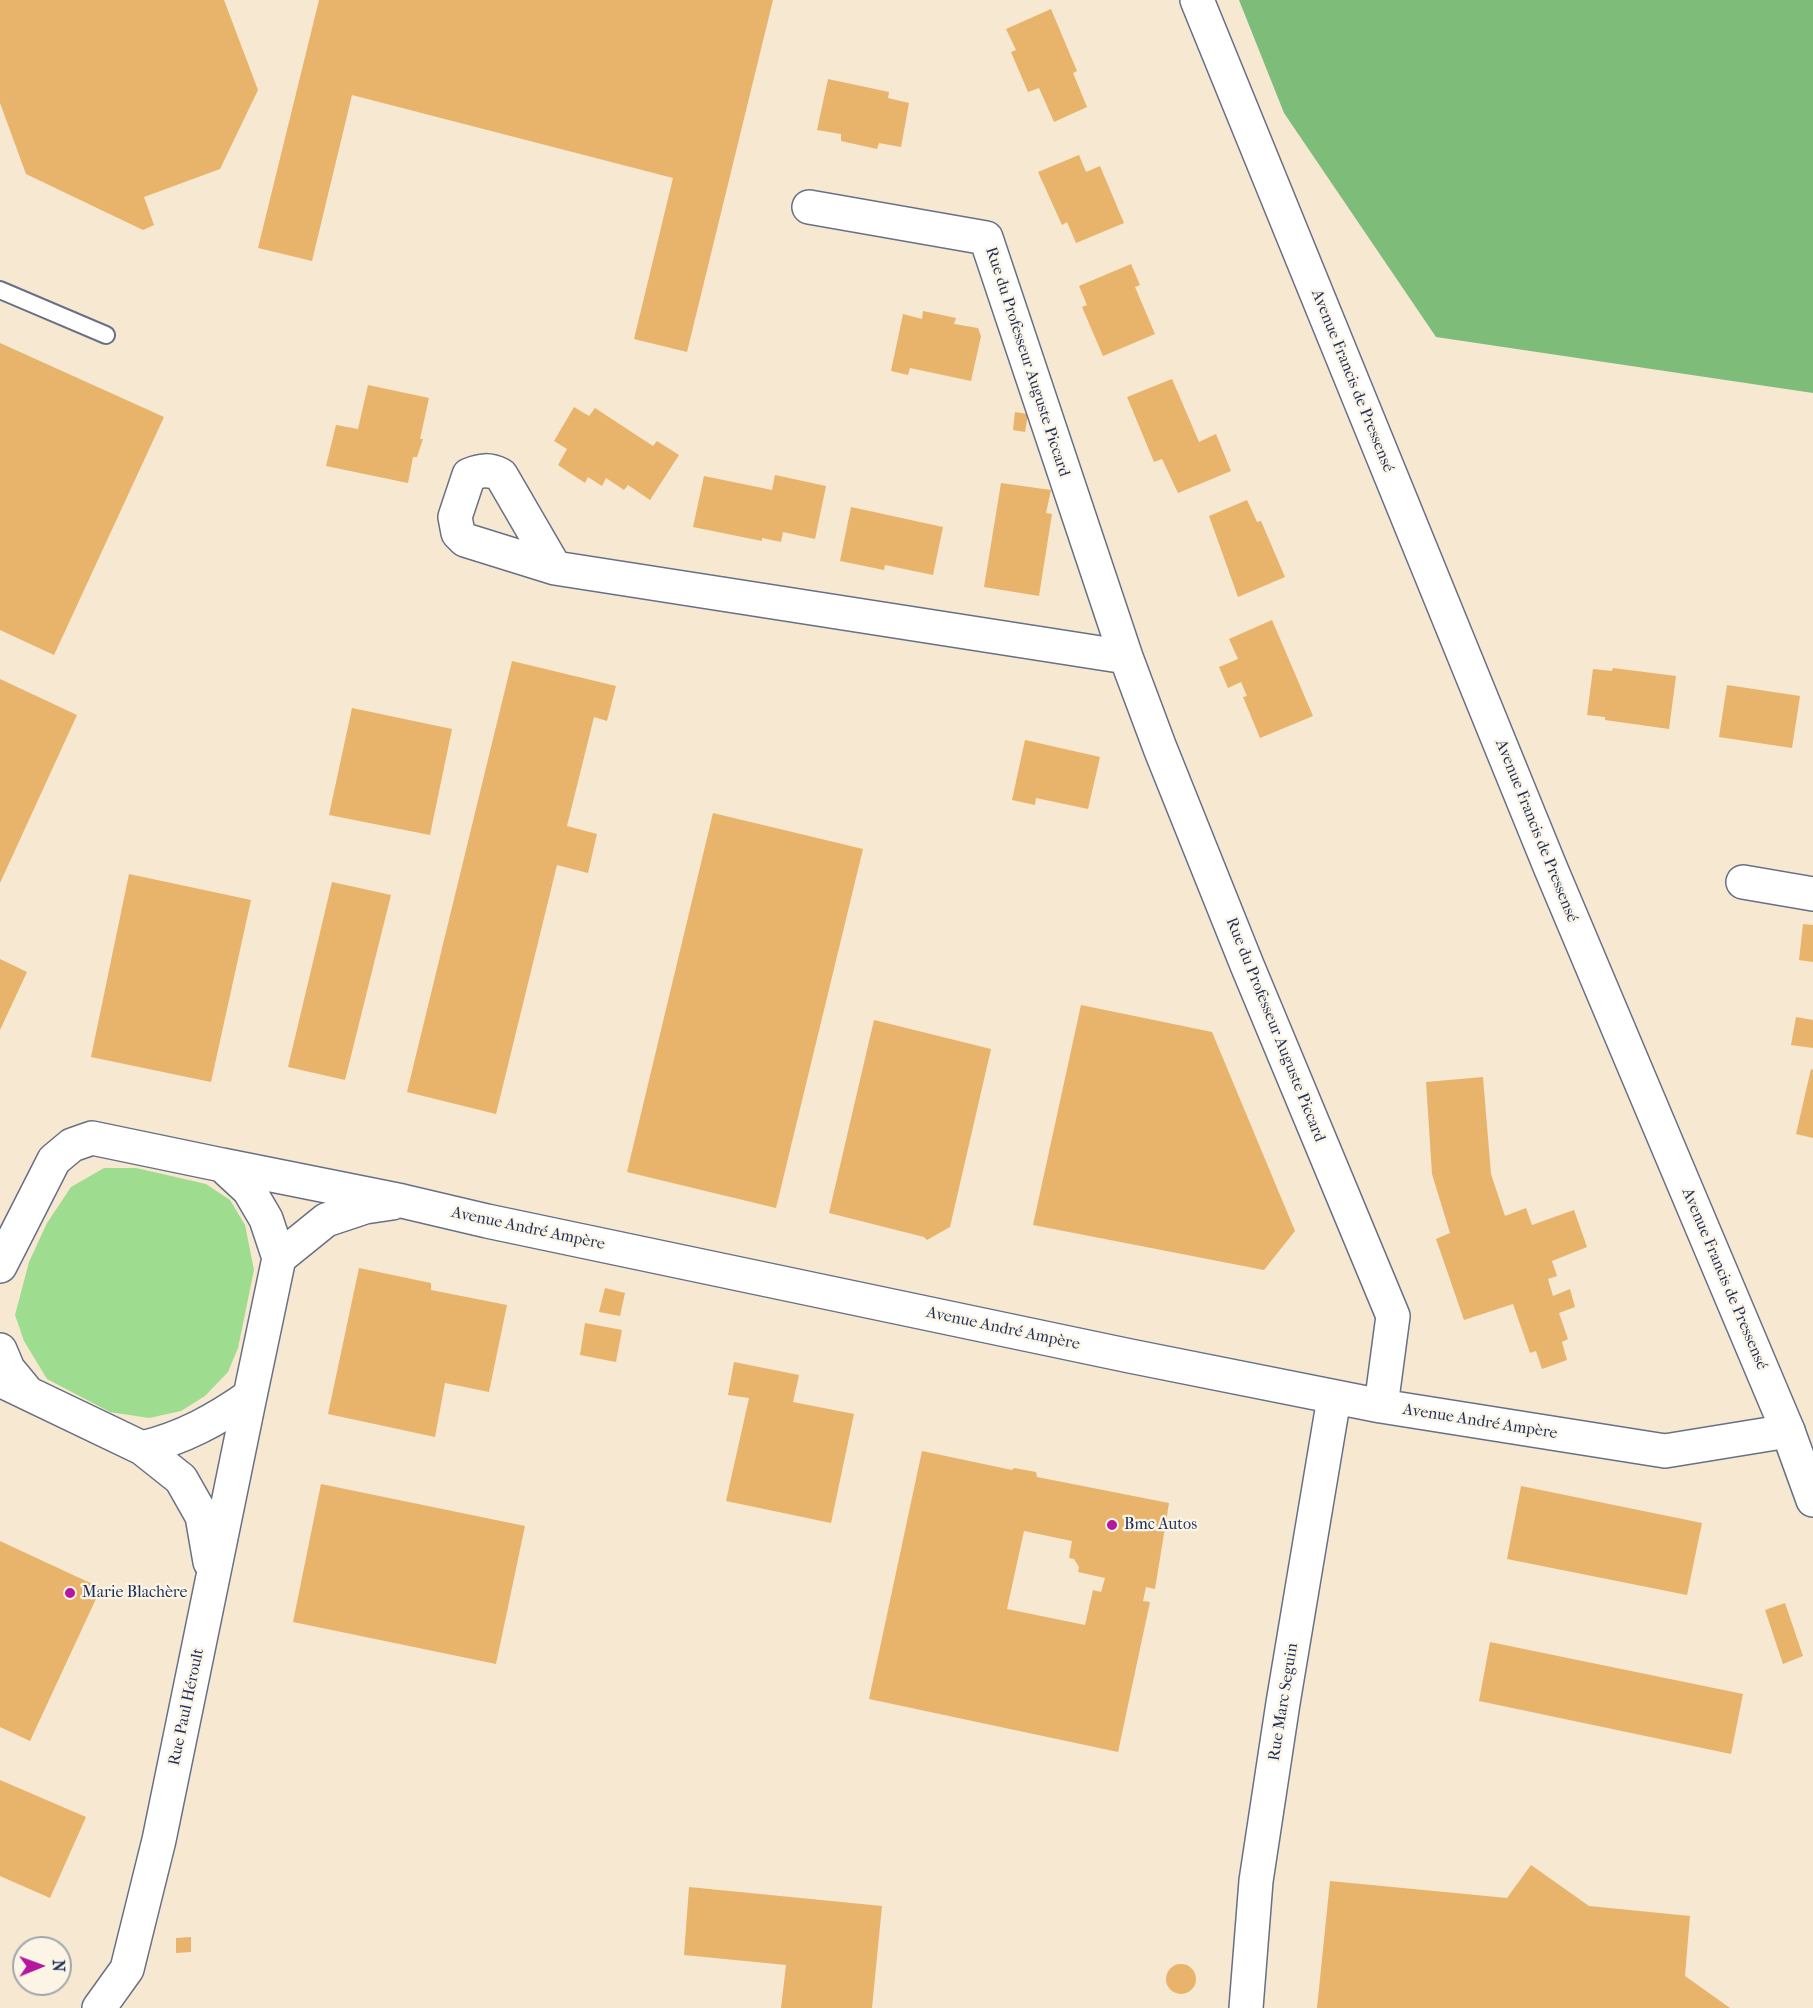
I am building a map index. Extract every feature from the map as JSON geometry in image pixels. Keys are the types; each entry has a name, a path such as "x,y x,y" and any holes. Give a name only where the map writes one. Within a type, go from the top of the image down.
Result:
{"street":[{"name":"Avenue Francis de Pressensé","path":"1180,0 1261,160"},
{"name":"Avenue Francis de Pressensé","path":"1197,0 1547,858 1788,1431 1813,1500"},
{"name":"Rue du Professeur Auguste Piccard","path":"809,207 986,238 1126,657 1160,748 1247,965 1393,1316 1381,1407"},
{"path":"555,568 1126,657"},
{"path":"1743,882 1813,894"},
{"name":"Avenue André Ampère","path":"0,1266 54,1160 72,1145 92,1138 1381,1407 1665,1451 1788,1431"},
{"path":"222,1165 249,1190 266,1219 279,1257 326,1220 365,1208 402,1201"},
{"name":"Rue Paul Héroult","path":"99,2008 127,1969 159,1840 279,1257"},
{"path":"0,1350 14,1386 142,1448 182,1479 202,1516 213,1578"},
{"path":"142,1448 191,1432 218,1418 250,1396"},
{"name":"Rue Marc Seguin","path":"1246,2008 1257,1881 1285,1692 1334,1398"}],"lane":[{"path":"0,290 106,335"}],"green space":[{"path":"1239,0 1813,0 1813,393 1436,337 1284,113"},
{"path":"104,1168 136,1168 206,1184 230,1200 245,1225 254,1270 238,1348 228,1372 205,1396 181,1411 149,1418 110,1412 47,1379 24,1341 15,1315 29,1262 47,1223 71,1187"}],"building":[{"path":"0,0 224,0 258,90 220,169 144,197 154,225 143,230 26,174 0,103"},
{"path":"319,0 773,0 687,352 634,339 673,178 352,95 312,261 258,248"},
{"path":"1051,9 1077,71 1073,73 1087,107 1054,122 1039,88 1028,92 1011,52 1016,50 1006,29"},
{"path":"828,79 889,92 888,98 909,103 901,147 879,143 877,149 841,141 841,134 817,130"},
{"path":"1079,155 1086,172 1100,166 1124,223 1076,243 1067,222 1062,225 1038,172"},
{"path":"1131,264 1140,285 1135,287 1155,334 1103,356 1082,307 1087,305 1079,286"},
{"path":"923,311 956,318 954,324 978,328 981,336 971,381 910,368 908,375 891,371 903,314 922,319"},
{"path":"0,343 164,417 54,655 0,630"},
{"path":"1172,379 1199,442 1216,434 1231,471 1178,493 1162,459 1154,462 1127,397"},
{"path":"368,385 429,398 420,439 423,439 417,457 413,457 408,483 326,466 336,425 358,429"},
{"path":"574,407 589,416 595,408 653,446 657,441 679,455 650,500 628,485 624,490 606,478 602,486 588,477 585,483 558,465 567,449 554,441"},
{"path":"1015,412 1028,414 1025,432 1013,430"},
{"path":"775,475 826,486 815,539 783,532 781,542 762,538 762,541 693,527 704,476 772,490"},
{"path":"1001,483 1051,490 1046,513 1052,514 1039,596 984,587"},
{"path":"1247,500 1257,522 1261,521 1285,577 1238,597 1209,516"},
{"path":"851,507 943,527 933,575 885,565 884,570 840,561"},
{"path":"1272,620 1313,716 1260,738 1243,697 1247,696 1241,682 1228,688 1219,667 1238,659 1229,639"},
{"path":"512,661 616,686 607,721 594,717 567,826 597,834 588,873 557,865 496,1114 407,1092"},
{"path":"1613,668 1676,676 1669,729 1605,720 1605,717 1587,715 1593,669 1612,671"},
{"path":"0,679 77,715 0,883"},
{"path":"1727,685 1800,696 1792,748 1719,737"},
{"path":"352,708 452,729 430,835 329,815"},
{"path":"1025,740 1100,757 1088,809 1036,798 1035,805 1012,800"},
{"path":"713,813 863,849 776,1208 627,1172"},
{"path":"129,874 251,900 211,1082 91,1057"},
{"path":"332,882 391,895 345,1080 288,1067"},
{"path":"1803,924 1813,925 1813,962 1799,960"},
{"path":"0,959 27,972 0,1030"},
{"path":"1081,1005 1212,1032 1295,1231 1264,1270 1033,1225"},
{"path":"1796,1017 1813,1020 1813,1048 1791,1045"},
{"path":"874,1020 991,1049 950,1227 927,1240 924,1237 829,1213"},
{"path":"1811,1069 1813,1070 1813,1138 1796,1134"},
{"path":"1483,1077 1491,1174 1505,1216 1526,1208 1532,1225 1574,1210 1587,1247 1552,1261 1557,1276 1548,1279 1553,1296 1570,1289 1575,1307 1559,1313 1568,1339 1562,1342 1567,1360 1542,1369 1536,1351 1530,1353 1513,1304 1464,1320 1436,1239 1450,1233 1432,1174 1426,1082"},
{"path":"359,1268 431,1283 431,1290 507,1305 489,1392 445,1383 435,1437 328,1414"},
{"path":"605,1288 625,1293 620,1316 599,1312"},
{"path":"585,1323 622,1330 616,1362 580,1355"},
{"path":"734,1362 799,1375 793,1402 854,1414 831,1523 726,1501 749,1398 728,1395"},
{"path":"922,1451 1012,1470 1014,1468 1036,1472 1037,1477 1169,1503 1155,1589 1146,1587 1143,1601 1150,1602 1118,1752 869,1699","holes":["1024,1531 1072,1541 1069,1558 1074,1559 1079,1567 1078,1572 1105,1578 1101,1592 1093,1590 1085,1625 1007,1609"]},
{"path":"321,1484 525,1526 496,1664 293,1622"},
{"path":"1521,1486 1702,1523 1687,1595 1507,1559"},
{"path":"0,1541 101,1588 30,1741 0,1727"},
{"path":"1785,1603 1803,1656 1783,1664 1765,1610"},
{"path":"1490,1642 1743,1694 1731,1754 1479,1701"},
{"path":"0,1780 86,1817 50,1898 0,1876"},
{"path":"1531,1865 1589,1906 1690,1916 1685,1976 1730,2008 1317,2008 1330,1881 1507,1898"},
{"path":"689,1887 882,1906 872,2008 781,2008 786,1965 684,1955"},
{"path":"191,1937 191,1952 176,1953 176,1938"},
{"path":"1181,1964 1192,1968 1196,1979 1192,1990 1181,1994 1170,1990 1166,1979 1170,1968"}],"place":[{"name":"Bmc Autos","path":"1112,1525"},
{"name":"Marie Blachère","path":"70,1593"}]}
